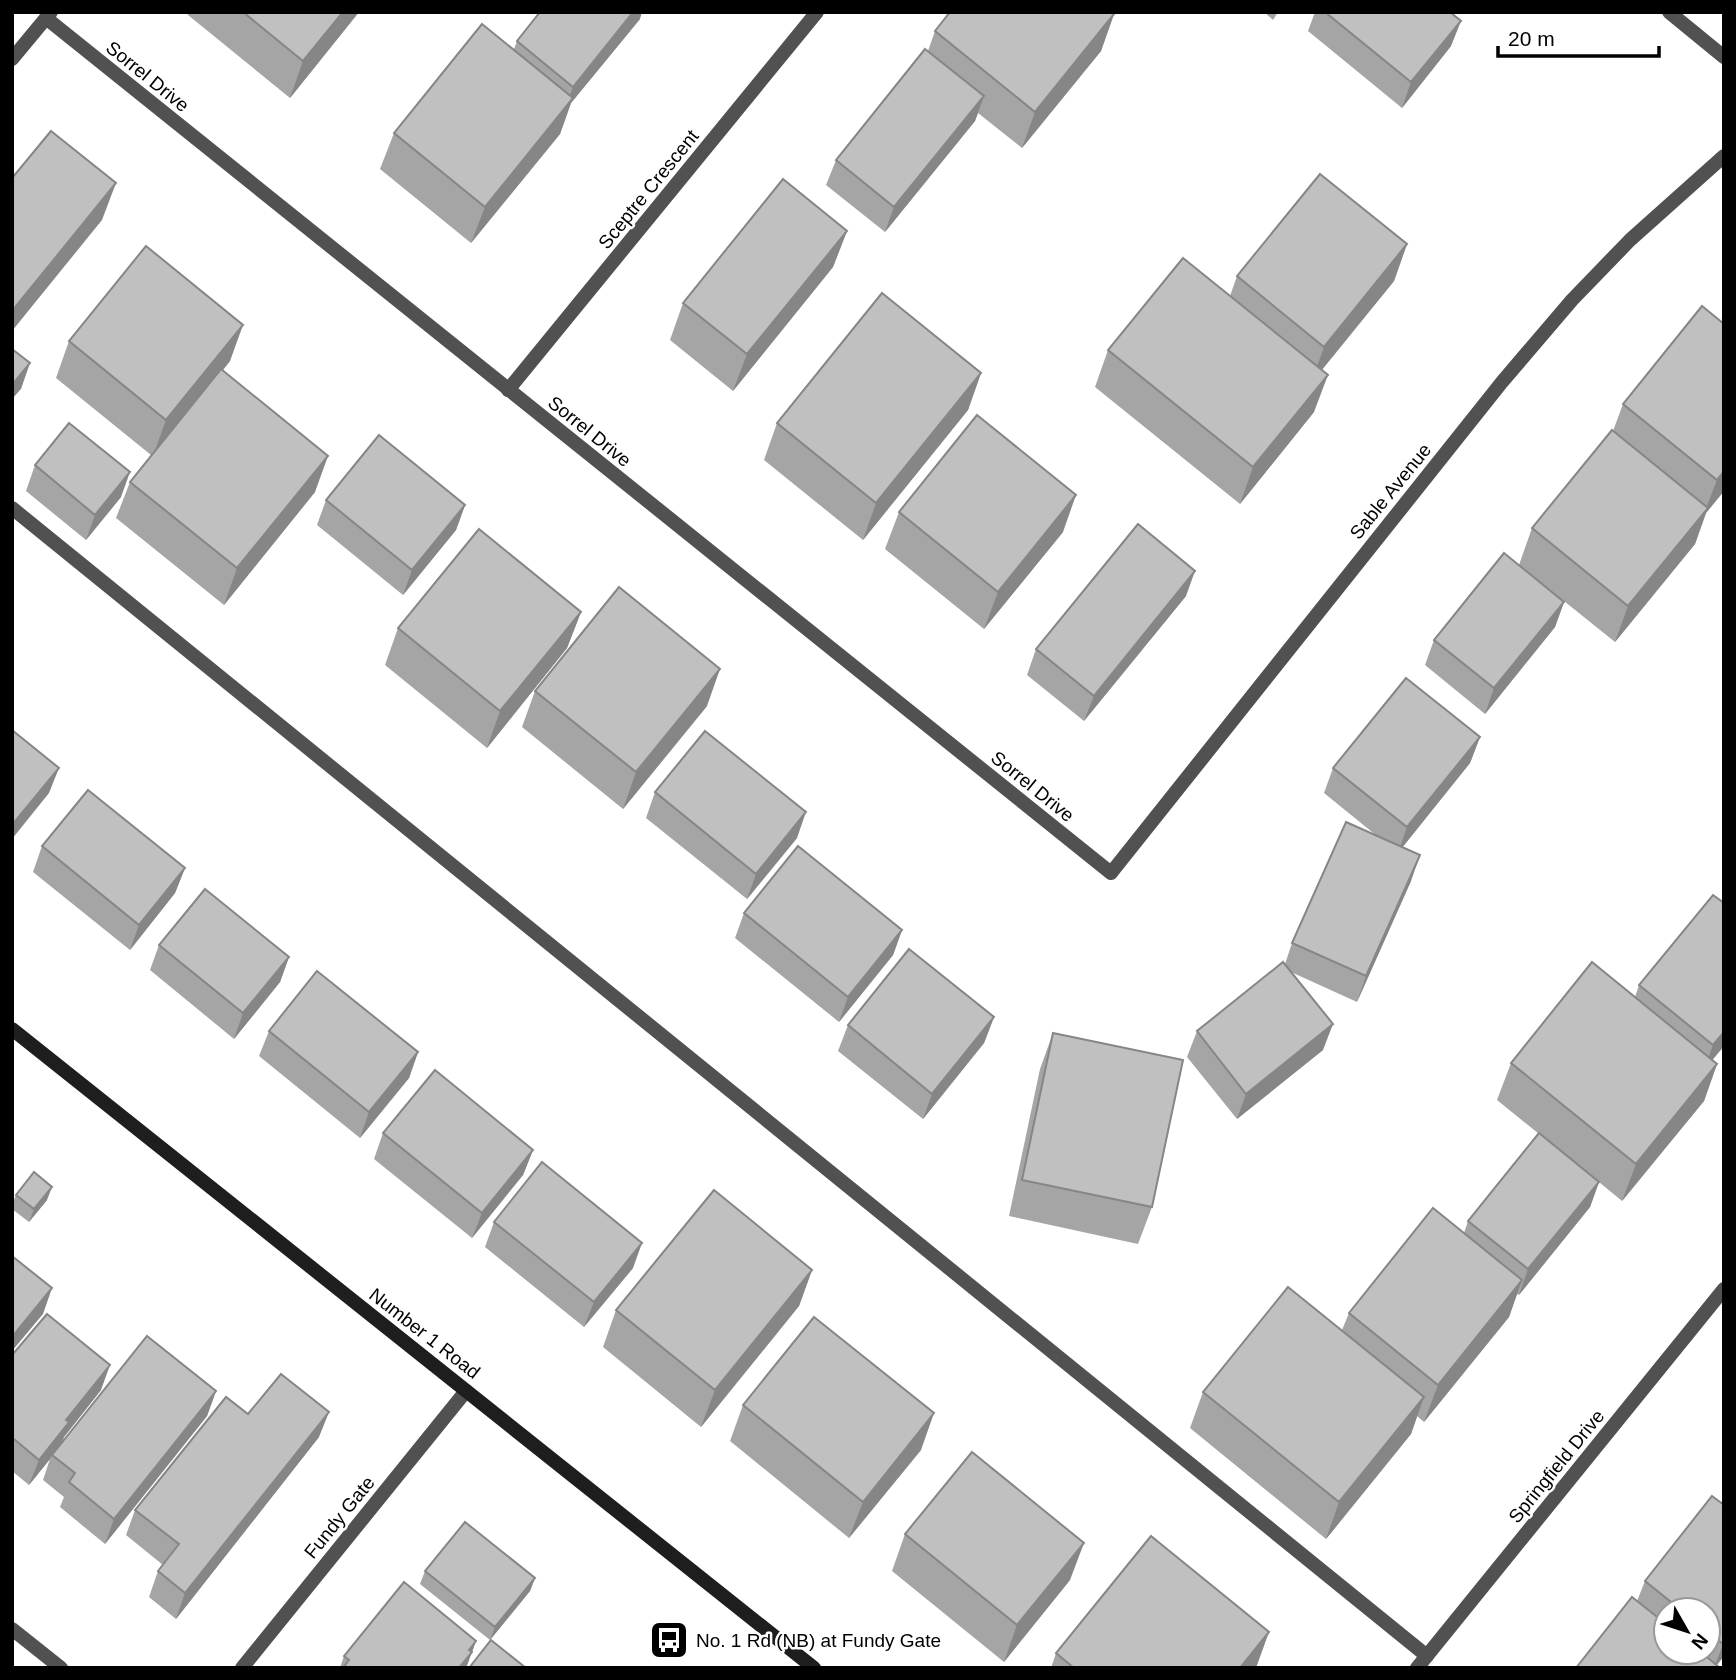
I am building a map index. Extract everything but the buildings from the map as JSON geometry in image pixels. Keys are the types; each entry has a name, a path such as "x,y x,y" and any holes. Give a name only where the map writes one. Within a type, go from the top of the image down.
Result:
{"main road":[{"name":"Number 1 Road","path":"12,1029 814,1668"}],"street":[{"name":"Sceptre Crescent","path":"508,390 817,12"},
{"path":"1669,12 1724,57"},
{"name":"Sorrel Drive","path":"49,15 508,390 1111,873"},
{"path":"12,59 49,15"},
{"name":"Sable Avenue","path":"1111,873 1493,393 1555,320 1630,240 1724,156"},
{"path":"12,508 1422,1662"},
{"name":"Springfield Drive","path":"1422,1662 1724,1289"},
{"name":"Fundy Gate","path":"242,1668 466,1391"},
{"path":"12,1629 61,1668"}],"place":[{"name":"No. 1 Rd (NB) at Fundy Gate","path":"669,1640"}]}
